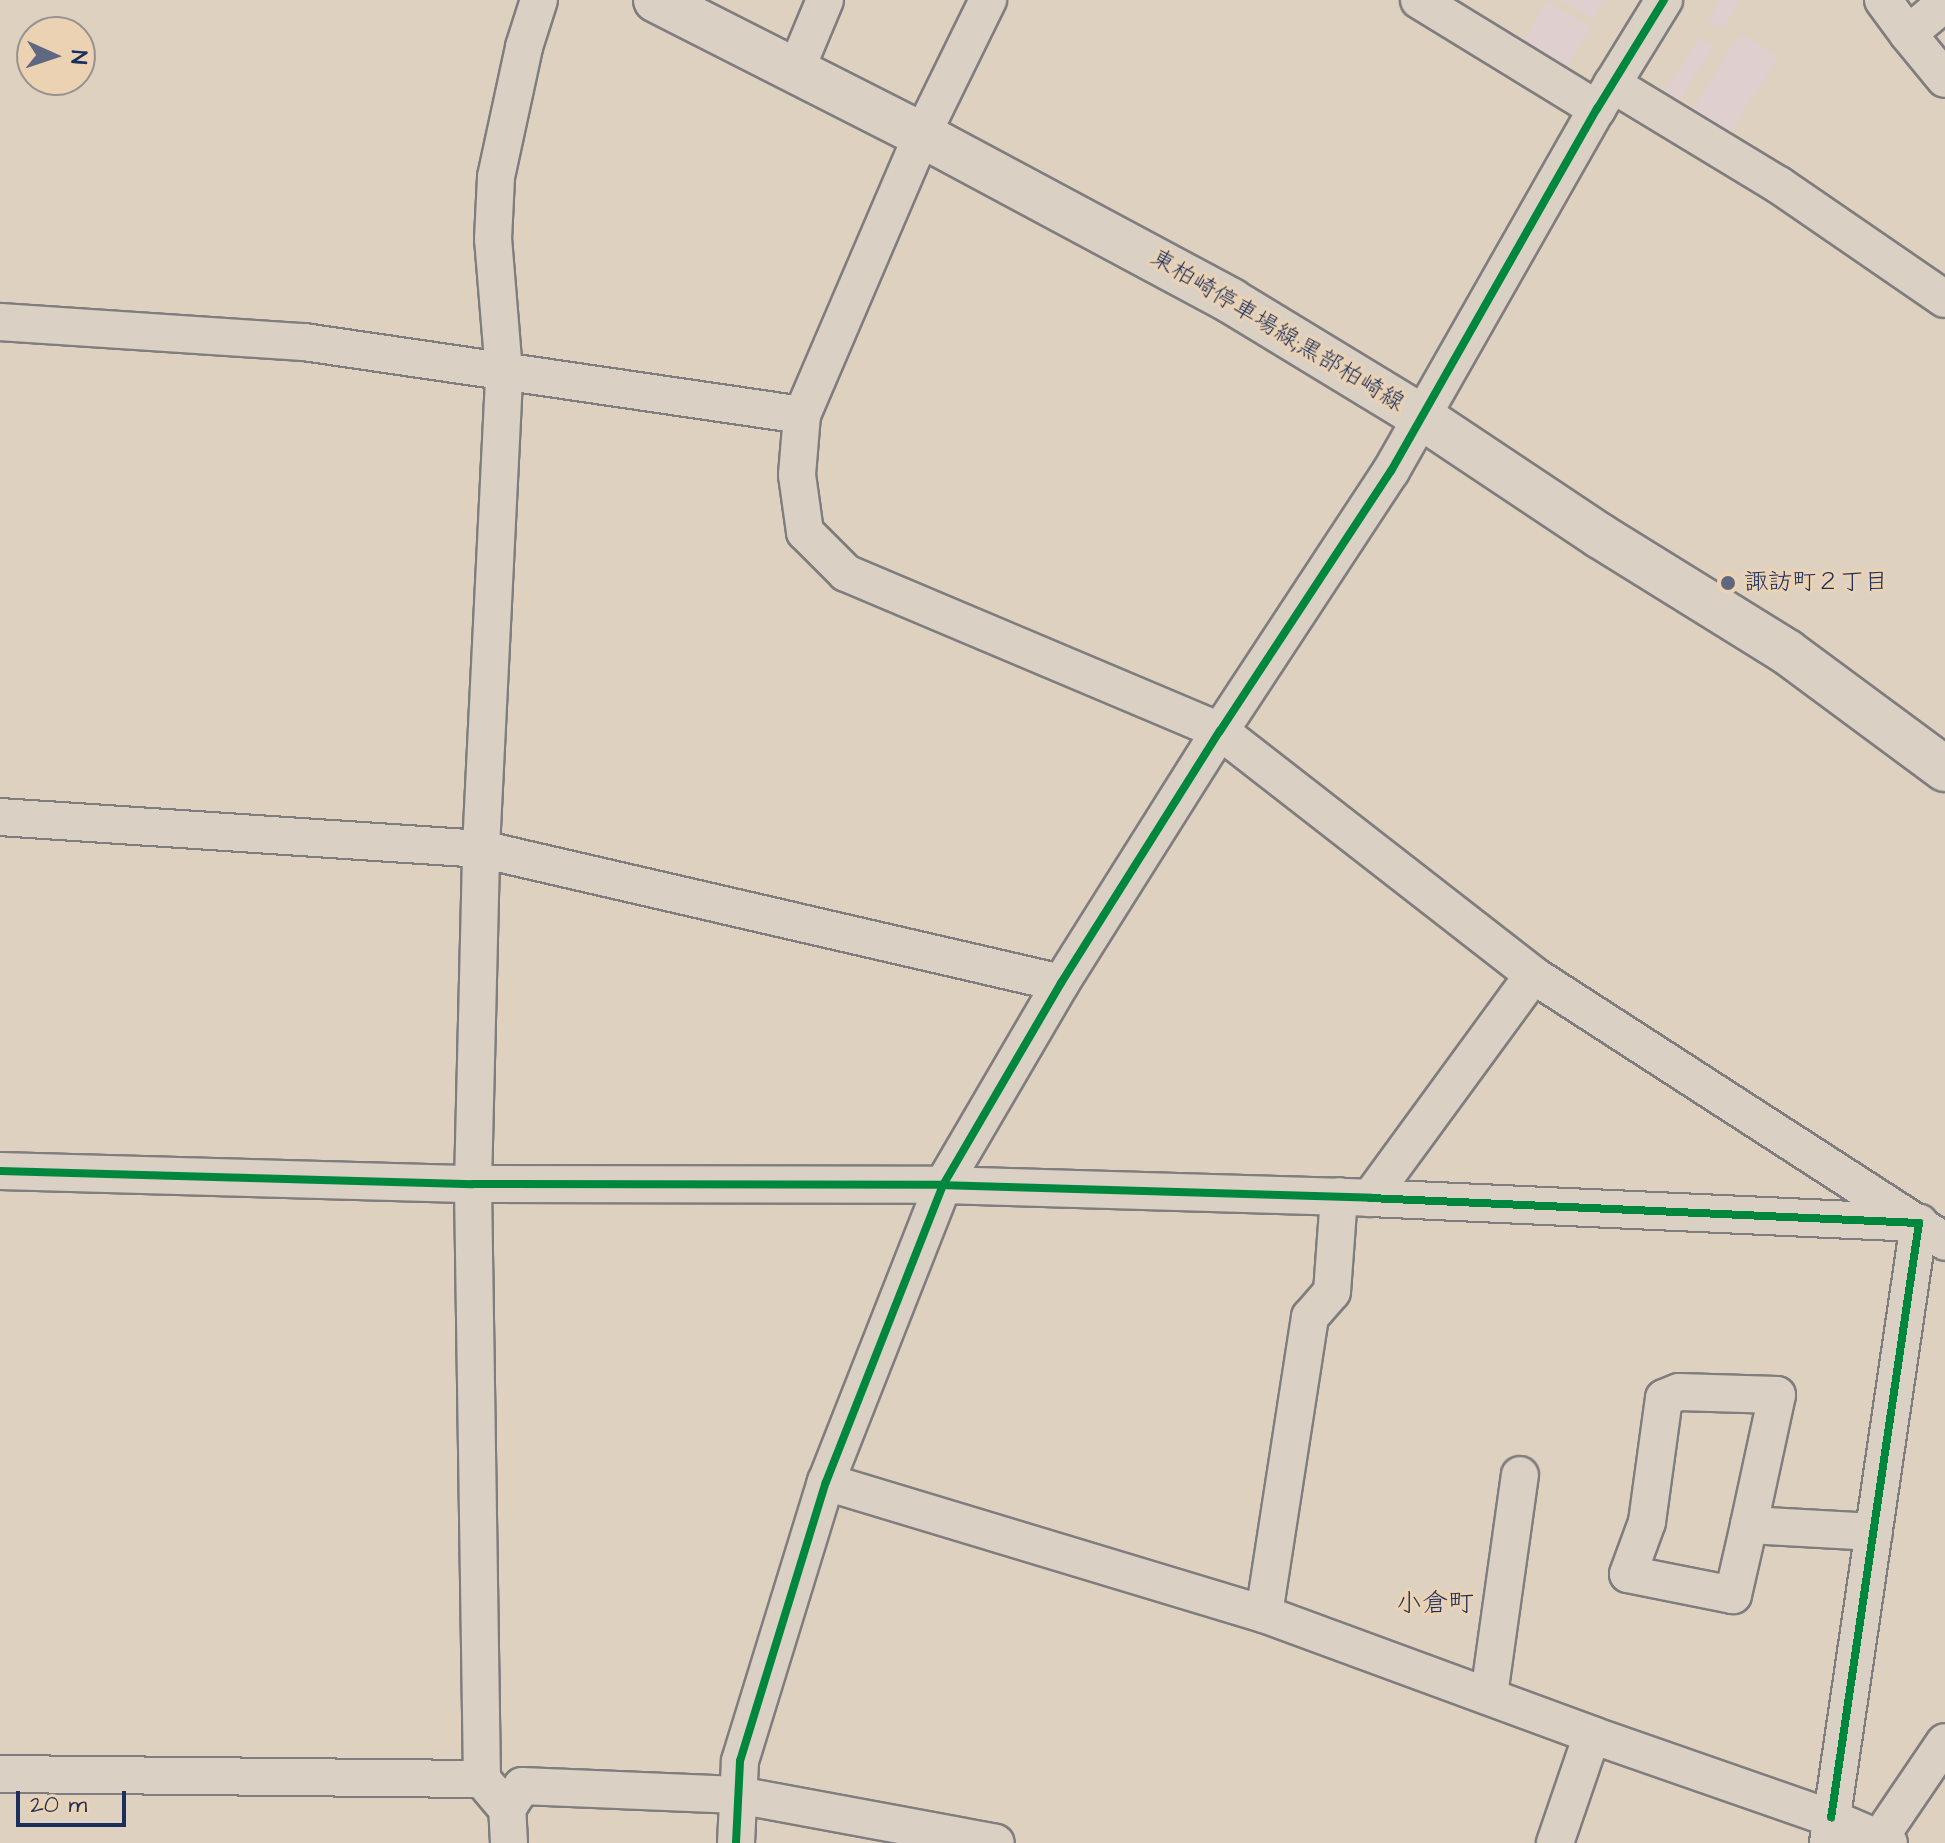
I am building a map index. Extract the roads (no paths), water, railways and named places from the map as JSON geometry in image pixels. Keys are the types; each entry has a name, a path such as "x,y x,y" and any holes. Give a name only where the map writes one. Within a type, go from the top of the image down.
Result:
{"main road":[{"name":"東柏崎停車場線;黒部柏崎線","path":"656,0 1120,239 1420,416 1600,536 1787,652 1945,769"}],"street":[{"path":"508,1826 482,1779 473,1184 481,849 504,372 493,239 496,177 524,47 539,0"},
{"path":"795,72 825,0"},
{"path":"988,0 922,135 802,415 797,475 805,532 846,573 1220,731 1533,975 1932,1233"},
{"path":"1419,0 1779,185 1945,299"},
{"path":"736,1843 740,1761 826,1482 943,1185 1061,983 1220,731 1391,471 1604,96 1664,0"},
{"path":"1883,0 1945,79"},
{"path":"1908,34 1945,3"},
{"path":"0,322 304,342 802,415"},
{"path":"0,817 481,849 1061,983"},
{"path":"1264,1614 1310,1317 1332,1292 1354,1197 1533,975"},
{"path":"0,1171 473,1184 943,1185 1354,1197 1932,1233"},
{"path":"1829,1830 1874,1532 1932,1233"},
{"path":"1679,1392 1777,1395 1749,1525 1733,1595 1628,1574 1647,1522 1664,1398 1679,1392"},
{"path":"1489,1695 1520,1475"},
{"path":"826,1482 1264,1614 1489,1695 1829,1830 1884,1841 1945,1742"},
{"path":"1749,1525 1874,1532"},
{"path":"1555,1843 1592,1735"},
{"path":"0,1774 482,1779"},
{"path":"508,1826 522,1786 738,1795 996,1843"}],"place":[{"name":"諏訪町２丁目","path":"1728,583"}],"district":[{"name":"小倉町","path":"1435,1604"}]}
